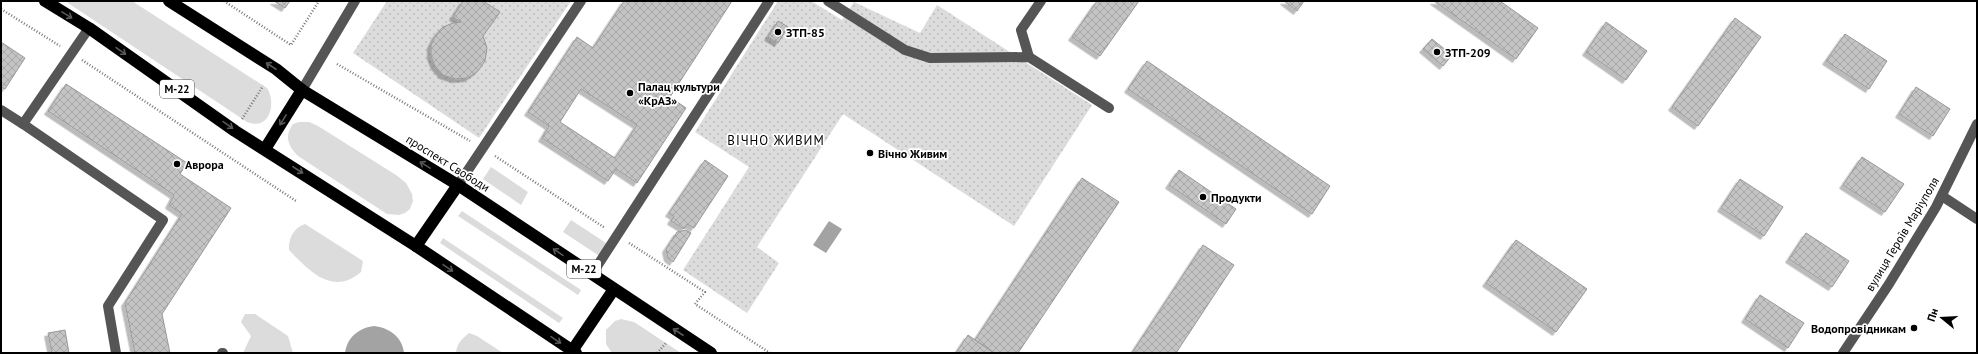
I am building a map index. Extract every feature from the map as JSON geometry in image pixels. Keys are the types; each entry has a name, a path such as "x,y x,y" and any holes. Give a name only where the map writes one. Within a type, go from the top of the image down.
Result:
{"highway":[{"name":"М-22","path":"46,1 89,28 235,131 416,246 574,352"},
{"name":"проспект Свободи","path":"169,1 276,69 302,90 458,185 711,353"},
{"path":"265,149 302,90"},
{"path":"416,246 458,185"},
{"path":"574,352 614,289"}],"street":[{"path":"302,90 355,1"},
{"path":"458,185 581,1"},
{"path":"592,274 769,1"},
{"path":"828,1 905,50 930,58 1029,57 1109,108"},
{"path":"1029,57 1021,30 1041,1"},
{"path":"23,124 89,28"},
{"path":"1,110 163,220 108,306 116,353"},
{"name":"вулиця Героїв Маріуполя","path":"1843,353 1889,284 1942,196 1977,124"},
{"path":"1942,196 1977,219"}],"path":[{"path":"224,1 291,45 319,1"},
{"path":"1,9 296,201"},
{"path":"337,64 483,148 705,292 695,304 770,353"},
{"path":"242,119 263,86"},
{"path":"658,353 666,343"}],"shaded area":[{"path":"65,1 132,1 267,88 271,101 269,114 261,123 255,124 247,122"},
{"path":"387,1 571,1 479,138 353,53"},
{"path":"778,1 811,1 842,20 854,2 920,33 937,5 1092,105 1014,226 843,114 757,247 779,263 747,313 683,270 749,167 695,132"},
{"path":"299,122 309,122 318,126 396,175 406,183 412,194 413,201 410,209 399,215 387,214 298,156 290,145 288,137 290,128 293,124"},
{"path":"491,167 528,192 521,205 483,179"},
{"path":"462,211 581,290 578,295 458,216"},
{"path":"571,220 609,245 601,257 563,232"},
{"path":"829,221 842,229 826,253 813,245"},
{"path":"305,224 363,261 361,272 351,279 341,282 331,281 322,278 305,266 289,250 289,246 292,234"},
{"path":"443,238 563,318 559,323 440,243"},
{"path":"245,314 255,314 288,336 293,353 243,353 251,336 241,322"},
{"path":"621,319 634,322 681,353 612,353 606,344 606,330 615,321"},
{"path":"374,326 390,331 394,334 401,342 404,353 345,353 348,342 355,334 363,329"},
{"path":"469,333 477,336 503,353 456,353 462,339"}],"building":[{"path":"274,1 290,1 285,8"},
{"path":"463,1 483,1 500,12 483,36 487,48 485,61 478,71 468,78 455,79 443,75 435,66 431,56 431,45 436,35 443,27 461,22 453,17"},
{"name":"Палац культури «КрАЗ»","path":"624,1 732,1 670,97 686,108 637,183 616,169 608,181 542,138 549,126 528,112 577,37 593,48","holes":["581,89 637,125 615,158 560,122"]},
{"path":"1097,1 1139,1 1100,56 1072,37"},
{"path":"1284,1 1304,1 1297,11"},
{"path":"1434,1 1500,1 1538,28 1516,59"},
{"path":"1735,18 1761,37 1698,126 1672,107"},
{"name":"ЗТП-85","path":"778,21 788,27 778,43 768,37"},
{"path":"1606,22 1647,51 1626,80 1586,52"},
{"path":"1845,34 1887,61 1869,89 1826,61"},
{"name":"ЗТП-209","path":"1432,39 1452,55 1443,66 1423,49"},
{"path":"1,42 25,58 5,89 1,87"},
{"path":"1147,61 1330,186 1312,214 1128,89"},
{"path":"66,84 187,163 180,174 231,208 162,314 170,353 135,353 125,303 182,214 169,205 174,195 48,111"},
{"path":"1916,87 1950,109 1933,136 1899,114"},
{"path":"1862,157 1904,184 1885,212 1843,185"},
{"path":"705,160 728,176 694,228 687,224 684,229 671,221 674,216 669,213"},
{"name":"Продукти","path":"1179,170 1236,209 1226,224 1169,185"},
{"path":"1082,178 1119,202 1018,353 995,353 975,340"},
{"path":"1740,179 1783,207 1764,236 1721,208"},
{"path":"686,230 691,233 673,262 668,258 666,249 677,232"},
{"path":"1806,233 1849,261 1832,287 1789,259"},
{"path":"1516,240 1587,289 1556,332 1486,283"},
{"path":"1203,245 1234,265 1176,353 1132,353"},
{"path":"1760,295 1804,323 1788,348 1745,319"},
{"path":"65,330 69,353 52,353 48,333"},
{"path":"968,335 994,353 956,353"}],"place":[{"name":"ЗТП-85","path":"778,32"},
{"name":"ЗТП-209","path":"1437,52"},
{"name":"Палац культури «КрАЗ»","path":"630,93"},
{"name":"Вічно Живим","path":"870,153"},
{"name":"Аврора","path":"177,164"},
{"name":"Продукти","path":"1203,197"},
{"name":"Водопровідникам","path":"1914,328"}],"district":[{"name":"ВІЧНО ЖИВИМ","path":"776,140"}]}
